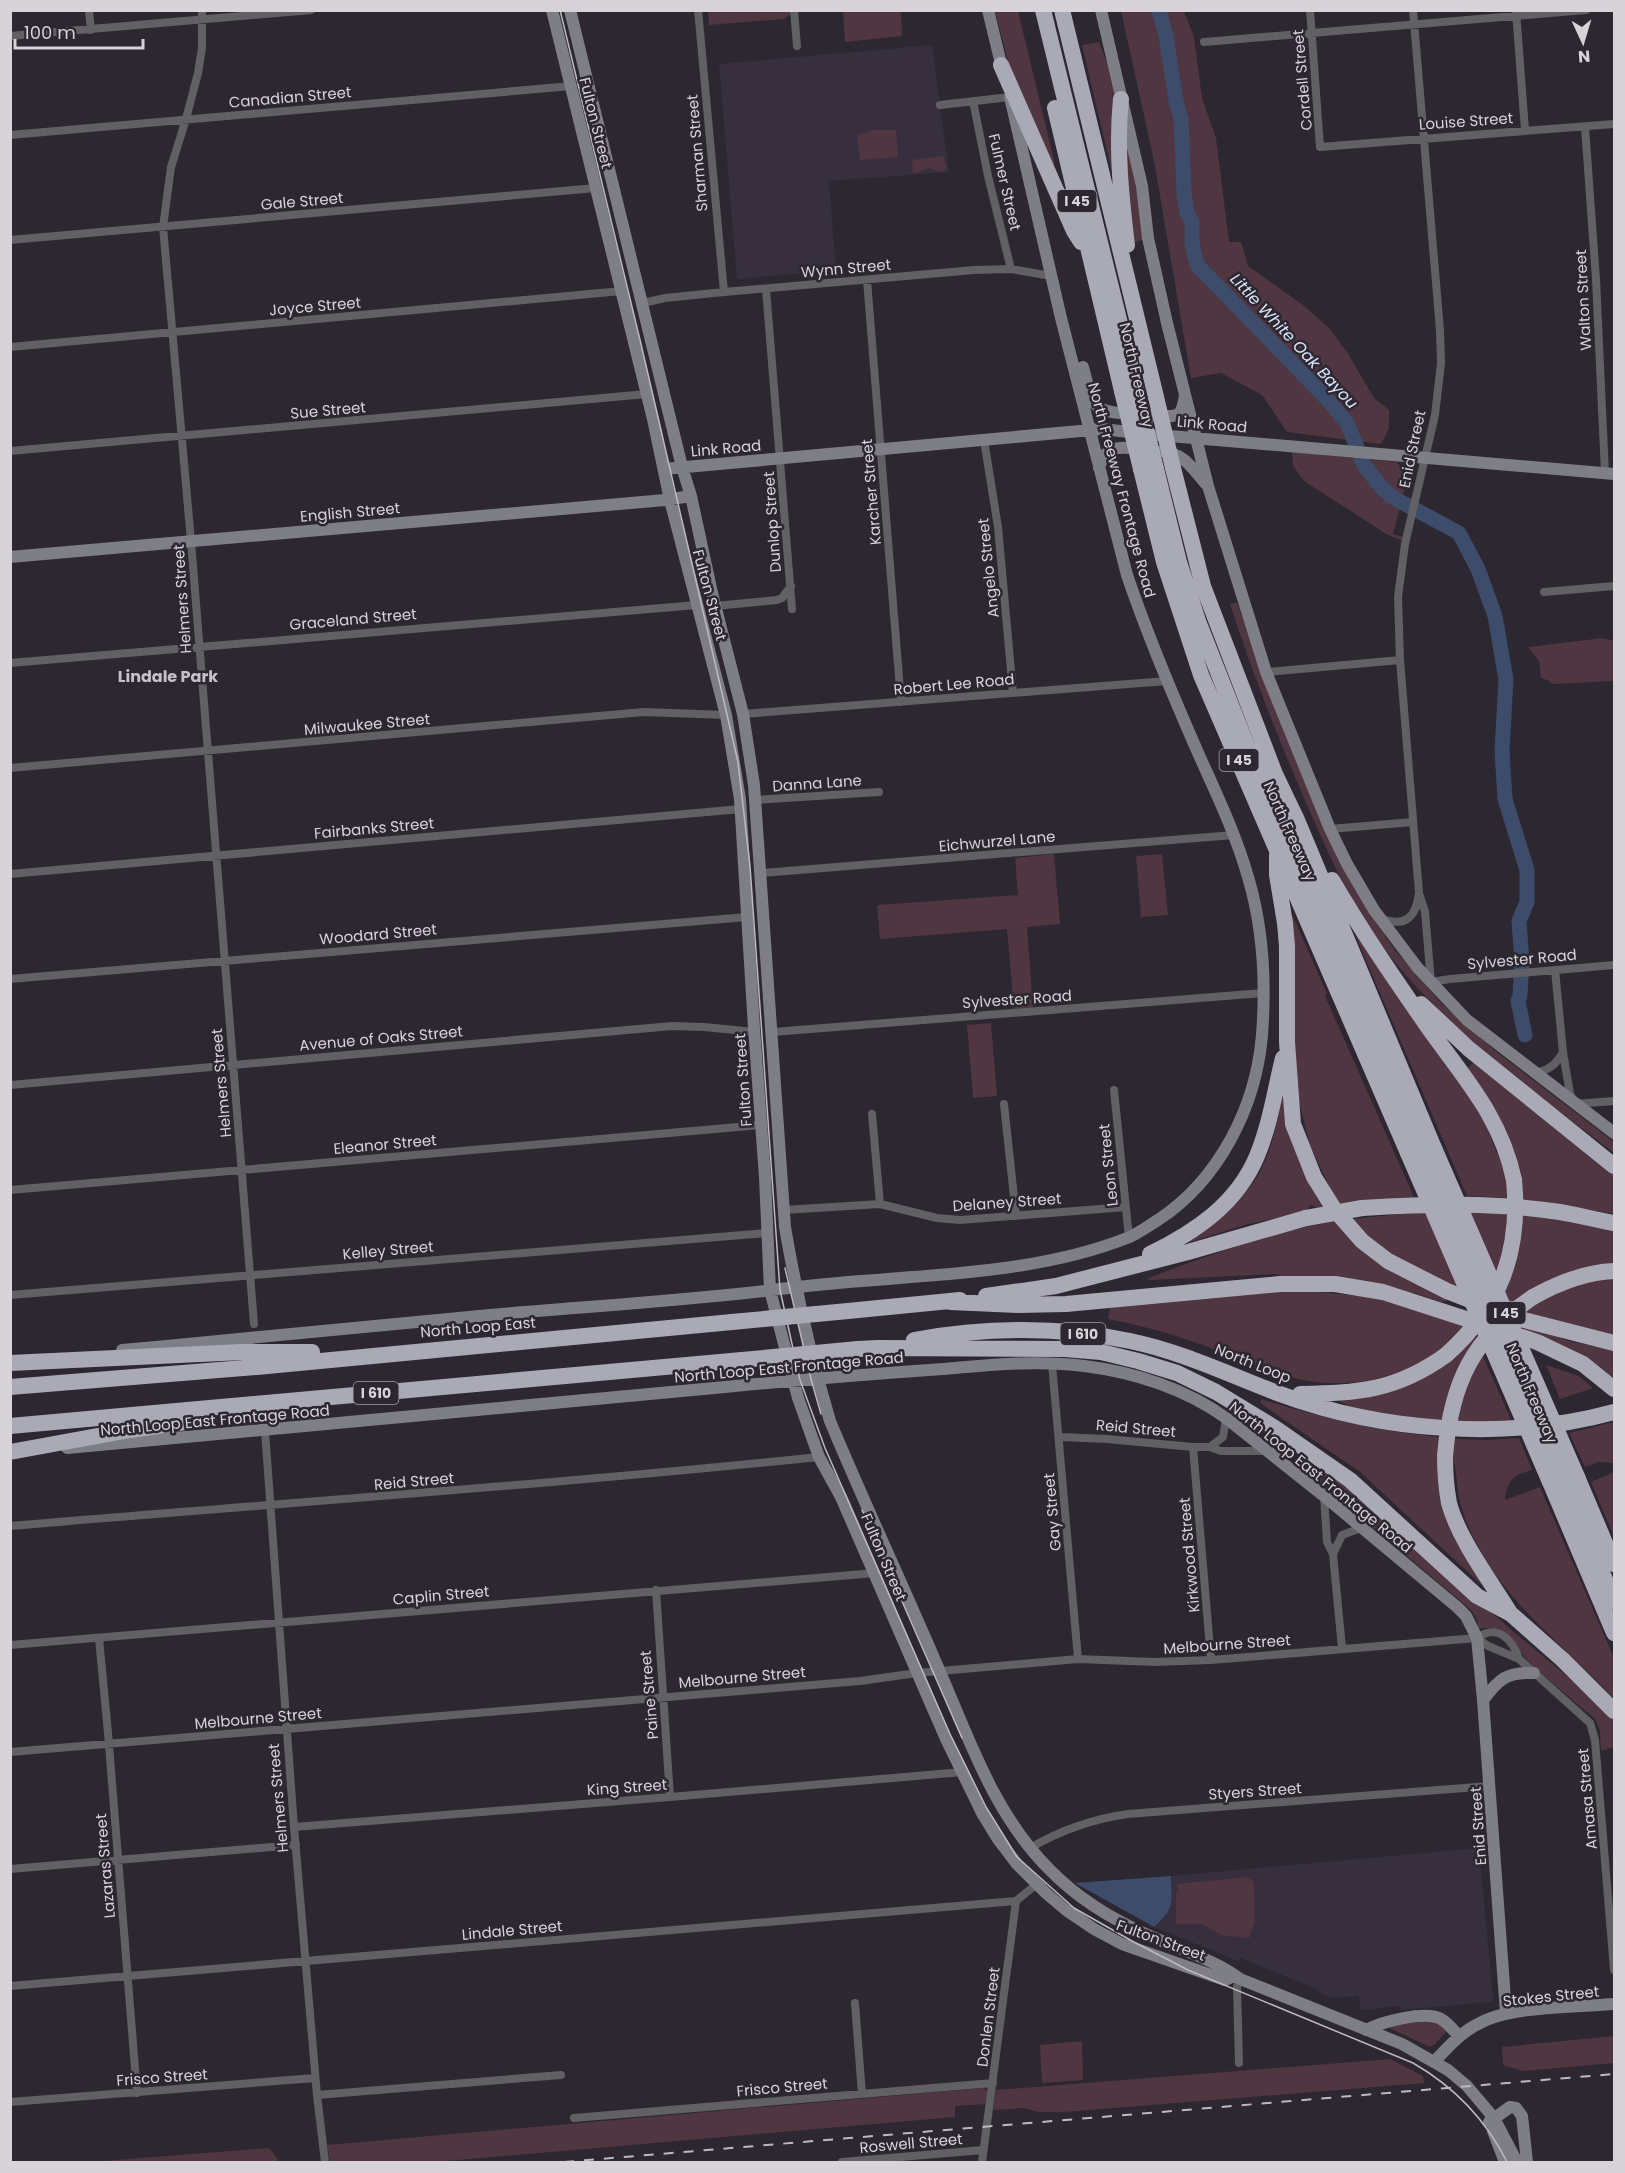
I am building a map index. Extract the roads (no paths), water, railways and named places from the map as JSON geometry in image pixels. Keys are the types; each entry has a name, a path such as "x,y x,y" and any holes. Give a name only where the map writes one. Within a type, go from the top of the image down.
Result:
{"highway":[{"name":"North Freeway","path":"1031,10 1091,257 1129,392"},
{"name":"North Freeway","path":"1043,10 1148,469 1164,562 1202,675 1276,845 1421,1150 1614,1601"},
{"name":"North Freeway","path":"1062,10 1135,317 1203,586 1275,774 1297,820 1421,1150"},
{"path":"1001,65 1074,231 1091,257"},
{"path":"1121,99 1118,129 1119,175 1135,317"},
{"name":"North Freeway","path":"1148,469 1198,621 1231,704 1564,1481 1614,1633"},
{"path":"1281,1394 1363,1392 1413,1376 1446,1355 1482,1318 1504,1276 1514,1243 1516,1223 1514,1180 1507,1152 1486,1106 1359,928 1297,820"},
{"path":"1276,845 1277,875 1287,946 1287,1042 1293,1124 1314,1177 1334,1209 1362,1240 1388,1262 1447,1291 1516,1318 1614,1343"},
{"path":"1393,976 1468,1049 1614,1164"},
{"path":"1120,1269 1184,1236 1213,1216 1240,1187 1257,1157 1287,1042"},
{"path":"950,1302 1056,1286 1188,1252 1306,1218 1362,1208 1482,1205 1560,1212 1614,1223"},
{"path":"1511,1614 1463,1534 1450,1505 1445,1481 1445,1456 1452,1408 1466,1369 1481,1343 1512,1312 1533,1297 1571,1280 1595,1273 1614,1271"},
{"path":"950,1302 1018,1305 1066,1304 1280,1284 1335,1284 1383,1292 1537,1342 1583,1364 1614,1389"},
{"name":"North Loop East","path":"10,1387 257,1367 950,1302"},
{"name":"North Loop","path":"878,1348 943,1335 1038,1330 1087,1334 1131,1341 1194,1359 1281,1394 1365,1417 1416,1426 1462,1429 1516,1428 1568,1422 1612,1413"},
{"path":"878,1348 1065,1349 1101,1352 1138,1360 1177,1373 1216,1392 1350,1480 1477,1596 1511,1614 1563,1660 1614,1711"},
{"name":"I 610","path":"10,1426 878,1348"},
{"path":"10,1362 243,1352 412,1351"},
{"path":"10,1453 130,1430 394,1392"},
{"name":"North Freeway","path":"1564,1481 1614,1564"}],"main road":[{"name":"Fulton Street","path":"552,10 647,394 670,500 726,715 741,809 770,1290 792,1380 819,1457 841,1497 916,1673 982,1813 998,1839 1017,1864 1037,1884 1066,1910 1094,1929 1122,1944 1226,1980 1237,1977"},
{"name":"Fulton Street","path":"570,10 743,714 756,800 785,1227 795,1288 817,1379 830,1420 984,1776 1004,1812 1030,1848 1081,1897 1147,1935 1228,1970 1237,1977 1402,2044 1434,2062 1467,2086 1517,2163"},
{"name":"North Freeway Frontage Road","path":"988,10 1001,65 1005,98 1127,575 1167,681 1234,835 1249,880 1262,960 1262,1037 1253,1084 1244,1110 1226,1147 1211,1170 1186,1198 1166,1215 1129,1238"},
{"path":"1101,10 1142,186 1148,238 1208,486 1266,672 1330,829 1347,864 1380,918 1431,982 1467,1020 1614,1133"},
{"path":"1072,355 1081,359 1092,402 1096,407 1107,412 1175,416 1182,411 1185,391"},
{"name":"Link Road","path":"664,469 1102,429 1196,439 1610,473"},
{"path":"1099,469 1102,458 1107,452 1119,447 1176,453 1185,459 1208,486"},
{"name":"English Street","path":"10,557 670,500 691,496"},
{"path":"10,1362 962,1272 1023,1265 1129,1238"},
{"name":"North Loop East Frontage Road","path":"10,1453 792,1380 986,1366 1053,1364 1083,1366 1118,1371 1148,1380 1188,1395 1212,1408 1324,1496 1467,1616 1477,1638"},
{"name":"Enid Street","path":"1477,1638 1484,1700 1506,2013"},
{"path":"1484,1700 1494,1686 1510,1674 1534,1673"},
{"name":"Stokes Street","path":"1434,2062 1459,2036 1481,2022 1506,2013 1614,2004"},
{"path":"1366,2030 1393,2020 1432,2016 1440,2019 1459,2036"},
{"path":"1491,2120 1510,2107 1516,2108 1521,2113 1527,2163"},
{"name":"Fulton Street","path":"1491,2120 1505,2163"}],"street":[{"path":"89,10 91,30"},
{"path":"10,36 91,30 202,15 311,10"},
{"name":"Sharman Street","path":"698,10 724,292"},
{"path":"794,10 797,46"},
{"name":"Cordell Street","path":"1310,10 1320,147"},
{"name":"Enid Street","path":"1413,10 1441,363 1435,415 1408,530 1400,571 1398,597 1400,660 1419,893 1425,912 1431,982"},
{"path":"1204,42 1414,25 1516,13 1586,10"},
{"path":"1516,13 1525,130"},
{"name":"Helmers Street","path":"202,15 202,48 186,119 171,167 163,226 191,541 254,1324"},
{"name":"Canadian Street","path":"10,135 572,86"},
{"path":"940,105 1005,98"},
{"name":"Fulmer Street","path":"973,101 988,176 1011,269"},
{"name":"Louise Street","path":"1320,147 1614,124"},
{"name":"Walton Street","path":"1585,127 1610,473"},
{"name":"Gale Street","path":"10,240 596,188"},
{"name":"Wynn Street","path":"643,303 665,298 724,292 974,270 1011,269 1052,276"},
{"name":"Karcher Street","path":"867,280 902,702"},
{"name":"Dunlop Street","path":"766,289 792,609"},
{"name":"Joyce Street","path":"10,346 622,291"},
{"name":"Sue Street","path":"10,452 647,394"},
{"name":"Angelo Street","path":"984,440 998,527 1013,693"},
{"path":"715,606 777,600 782,598 791,586"},
{"path":"1544,592 1614,586"},
{"name":"Graceland Street","path":"10,663 697,605"},
{"path":"1266,672 1400,660"},
{"name":"Robert Lee Road","path":"743,714 1167,681"},
{"name":"Milwaukee Street","path":"10,768 644,712 726,715"},
{"name":"Danna Lane","path":"756,800 879,792"},
{"name":"Fairbanks Street","path":"10,874 741,809"},
{"path":"1330,829 1413,822"},
{"name":"Eichwurzel Lane","path":"761,873 1234,835"},
{"path":"1380,918 1396,923 1406,920 1416,908 1419,893"},
{"name":"Woodard Street","path":"10,979 747,916"},
{"name":"Sylvester Road","path":"1431,982 1614,965"},
{"path":"1555,970 1563,1052 1570,1094 1575,1104 1614,1101"},
{"name":"Sylvester Road","path":"773,1032 1263,993"},
{"name":"Avenue of Oaks Street","path":"10,1084 672,1026 754,1032"},
{"path":"1535,1073 1550,1069 1563,1052"},
{"name":"Leon Street","path":"1114,1090 1129,1238"},
{"path":"1004,1104 1016,1216"},
{"path":"872,1114 880,1204"},
{"name":"Eleanor Street","path":"10,1190 761,1125"},
{"name":"Delaney Street","path":"784,1210 880,1204 948,1220 1126,1207"},
{"name":"Kelley Street","path":"10,1295 768,1233"},
{"name":"Gay Street","path":"1053,1364 1078,1659"},
{"path":"1210,1447 1223,1437 1226,1418"},
{"name":"Helmers Street","path":"265,1431 294,1827 315,2078 325,2163"},
{"name":"Reid Street","path":"1060,1437 1210,1447 1221,1451 1269,1452"},
{"name":"Kirkwood Street","path":"1193,1447 1211,1660"},
{"name":"Reid Street","path":"10,1526 458,1491 819,1457"},
{"path":"1324,1496 1328,1542 1333,1554 1342,1648"},
{"path":"1333,1554 1342,1535 1361,1528"},
{"name":"Caplin Street","path":"10,1645 875,1573"},
{"name":"Paine Street","path":"656,1590 670,1797"},
{"name":"Amasa Street","path":"1519,1659 1488,1647 1477,1638 1486,1631 1495,1632 1511,1643 1519,1659 1590,1723 1594,1733 1614,1970"},
{"name":"Lazaras Street","path":"99,1638 137,2093"},
{"name":"Melbourne Street","path":"10,1752 860,1681 916,1673 1078,1659 1155,1662 1211,1660 1477,1638"},
{"name":"King Street","path":"294,1827 963,1772"},
{"name":"Styers Street","path":"1030,1848 1074,1826 1107,1816 1490,1786"},
{"path":"10,1869 296,1845"},
{"path":"1016,1901 1037,1884"},
{"name":"Lindale Street","path":"10,1986 1016,1901"},
{"name":"Donlen Street","path":"982,2163 1016,1901"},
{"path":"1237,1977 1239,2063"},
{"path":"855,2003 862,2094"},
{"path":"317,2095 561,2075"},
{"name":"Frisco Street","path":"10,2103 315,2078"},
{"name":"Frisco Street","path":"574,2118 993,2083"},
{"name":"Roswell Street","path":"842,2163 983,2150"}],"water":[{"path":"1171,1876 1172,1892 1169,1910 1154,1927 1075,1883"}],"waterway":[{"name":"Little White Oak Bayou","path":"1159,10 1181,119 1184,194 1187,213 1192,222 1192,243 1197,265 1327,399 1347,423 1364,465 1380,486 1392,497 1459,533 1478,569 1495,616 1506,680 1502,750 1505,799 1527,870 1527,902 1519,921 1522,961 1518,1001 1525,1035"}],"tram line":[{"path":"560,10 641,344 738,762 750,866 780,1290 800,1380 825,1448 950,1734 986,1807 1017,1857 1074,1908 1188,1970 1413,2063 1442,2082 1467,2105 1489,2132 1507,2162"},
{"path":"785,1268 821,1414"},
{"path":"862,1510 962,1738"}],"railway":[{"path":"564,2162 1614,2074"}],"district":[{"name":"Lindale Park","path":"168,676"}]}
